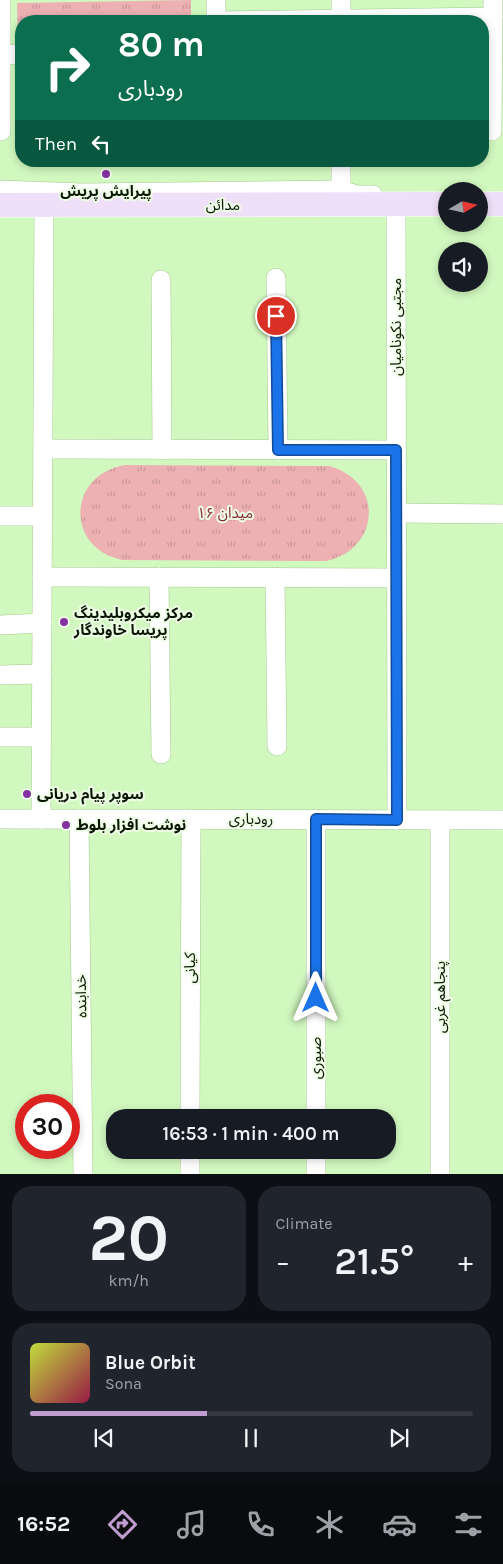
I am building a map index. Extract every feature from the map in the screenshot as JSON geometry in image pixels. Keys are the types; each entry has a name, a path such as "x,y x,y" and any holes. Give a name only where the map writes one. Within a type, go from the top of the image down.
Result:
{"main road":[{"name":"مدائن","path":"0,205 341,197 396,204 438,204"},
{"path":"488,204 503,204"}],"street":[{"path":"216,0 216,15"},
{"path":"310,15 493,8 498,52 492,131"},
{"path":"1,12 1,131"},
{"path":"1,55 15,54"},
{"path":"341,167 341,197"},
{"path":"0,190 341,197 357,195 438,194"},
{"path":"488,193 503,193"},
{"name":"مجتبی نکونامیان","path":"396,204 396,450"},
{"path":"41,819 44,205"},
{"path":"276,278 278,450"},
{"path":"162,280 162,450"},
{"path":"43,449 396,450 397,820"},
{"path":"396,513 503,514"},
{"path":"0,516 42,516"},
{"path":"42,577 396,578"},
{"path":"159,577 161,754"},
{"path":"275,577 277,746"},
{"path":"0,625 42,623"},
{"path":"0,675 42,674"},
{"path":"0,737 41,737"},
{"name":"رودباری","path":"0,819 503,820"},
{"name":"خدابنده","path":"79,819 83,1174"},
{"name":"کیانی","path":"190,1109 191,819"},
{"name":"صبوری","path":"316,819 316,1109"},
{"name":"پنجاهم غربی","path":"440,820 440,1174"},
{"path":"190,1159 190,1174"},
{"path":"316,1159 316,1174"}],"green space":[{"path":"191,0 191,15 17,15 17,3"},
{"name":"میدان ۱۶","path":"125,465 329,466 347,474 359,485 367,499 369,515 366,530 357,543 344,554 326,561 122,560 103,553 90,542 83,527 80,512 84,496 92,482 106,471"}],"place":[{"name":"پیرایش پریش","path":"106,174"},
{"name":"مرکز میکروبلیدینگ پریسا خاوندگار","path":"64,622"},
{"name":"سوپر پیام دریانی","path":"27,794"},
{"name":"نوشت افزار بلوط","path":"66,825"}],"route":[{"path":"276,316 278,450 396,450 397,820 316,819 316,998"}]}
